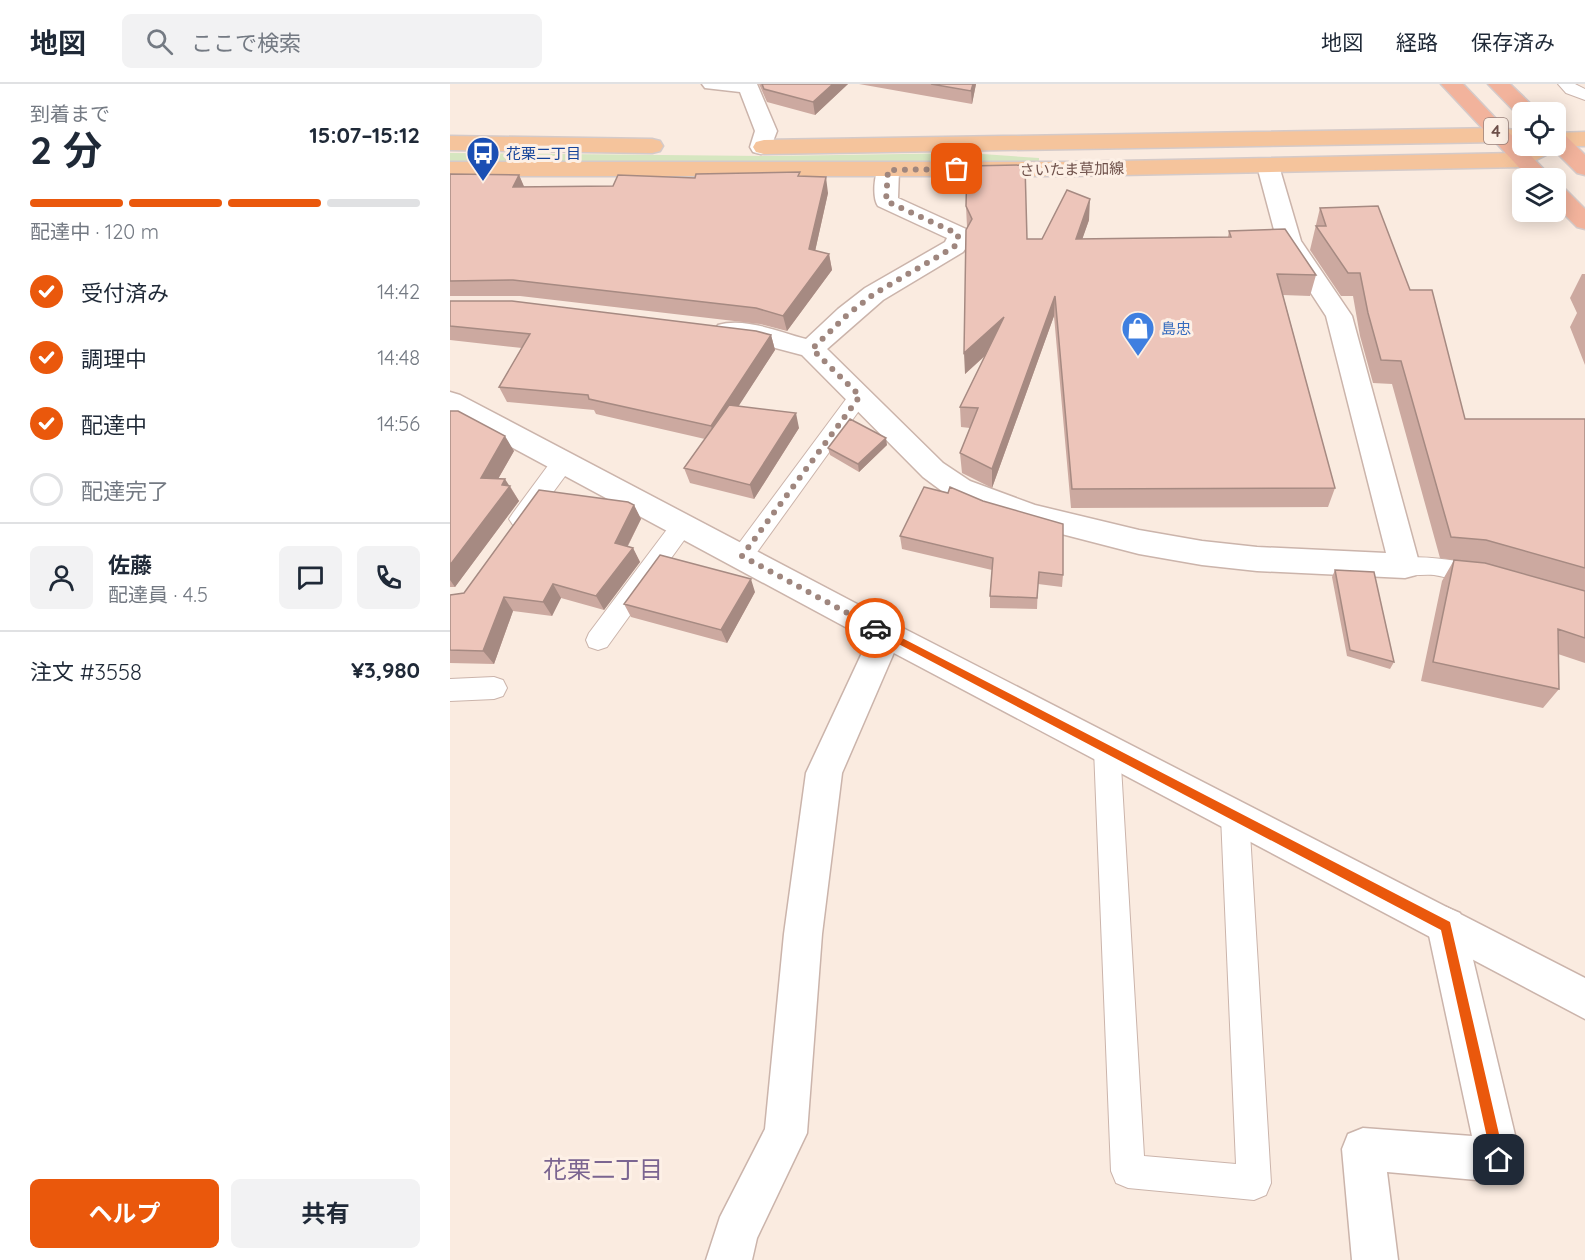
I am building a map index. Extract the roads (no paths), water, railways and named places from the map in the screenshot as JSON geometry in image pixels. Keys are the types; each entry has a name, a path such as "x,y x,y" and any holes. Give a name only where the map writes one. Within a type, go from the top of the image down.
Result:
{"highway":[{"name":"4","path":"1451,84 1530,168"},
{"name":"4","path":"1498,84 1517,102"},
{"path":"1566,149 1585,168"},
{"path":"1566,203 1585,222"}],"main road":[{"name":"さいたま草加線","path":"737,146 1512,136"},
{"path":"1566,139 1585,139"},
{"path":"450,143 678,146"},
{"name":"さいたま草加線","path":"450,169 888,170 1268,166 1522,160 1529,156"}],"street":[{"path":"712,84 747,85 766,131 761,147"},
{"path":"703,328 760,335 812,349 933,470 960,489 1030,515 1139,542 1202,553 1257,559 1405,566 1339,316 1289,241 1268,166"},
{"path":"812,349 847,315 874,294 954,247 958,241 958,234 886,201 888,170"},
{"path":"450,402 886,634 1585,999"},
{"path":"729,1260 736,1233 786,1132 803,934 824,773 886,634"},
{"path":"1375,1260 1363,1149 1499,1160 1446,926"}],"lane":[{"path":"1566,84 1572,90 1585,95"},
{"path":"742,556 860,396"},
{"path":"510,534 563,462"},
{"path":"598,640 682,526"},
{"path":"1405,566 1434,566 1502,580"},
{"path":"450,690 494,688"},
{"path":"1107,749 1128,1171 1254,1183 1235,816"}],"place":[{"name":"花栗二丁目","path":"483,182"},
{"name":"島忠","path":"1138,357"}],"district":[{"name":"花栗二丁目","path":"603,1169"}]}
